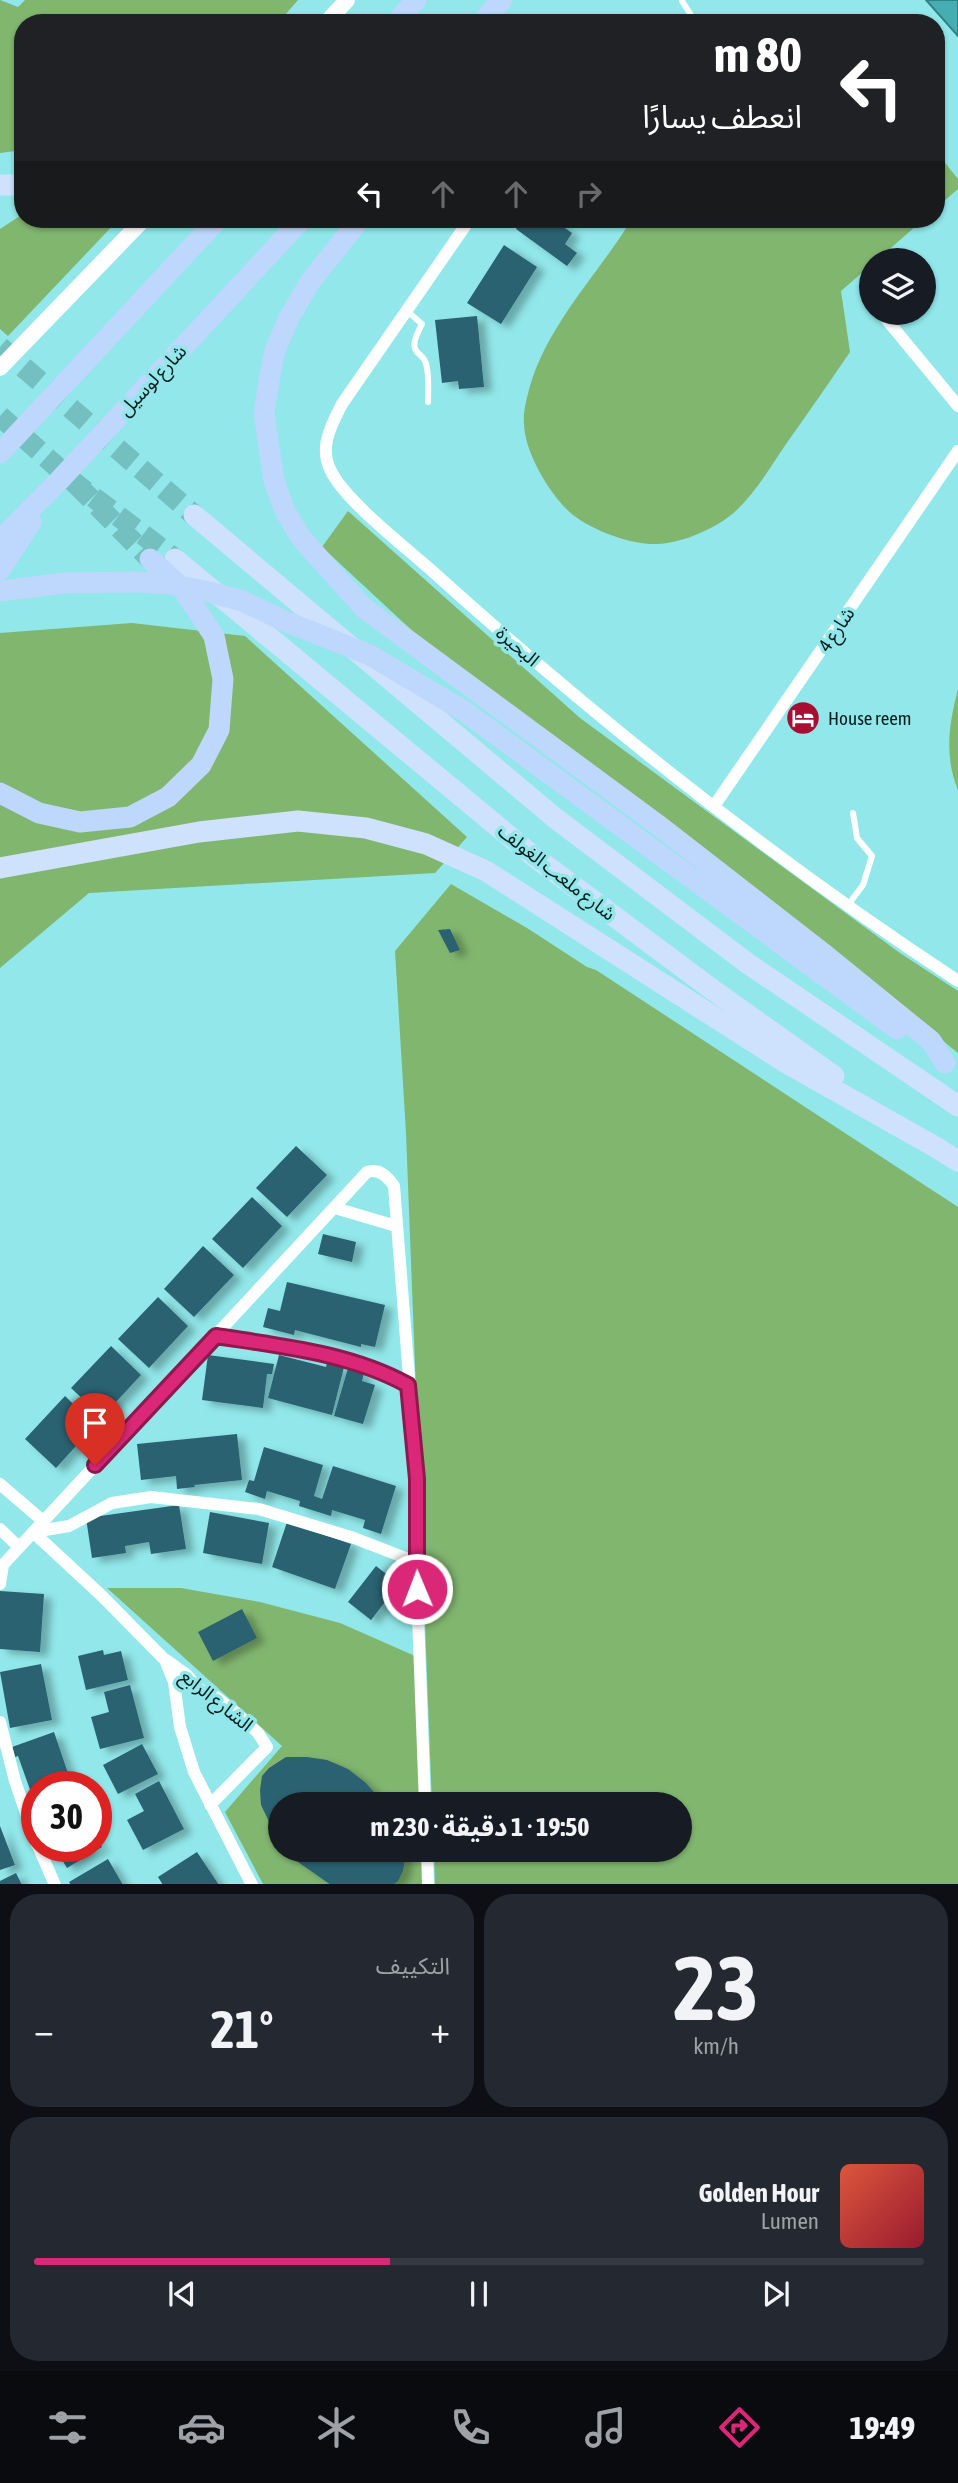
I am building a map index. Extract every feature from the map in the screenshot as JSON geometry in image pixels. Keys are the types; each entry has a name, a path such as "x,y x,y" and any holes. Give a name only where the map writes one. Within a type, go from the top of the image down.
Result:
{"highway":[{"path":"404,14 416,0"},
{"path":"489,14 502,0"},
{"path":"0,453 210,228"},
{"name":"شارع لوسيل","path":"0,540 55,485 294,228"},
{"path":"353,228 310,282 289,318 275,349 264,413 274,481 285,511 301,538 364,608 662,828 824,954 931,1041 952,1067"},
{"path":"0,570 55,485"},
{"path":"0,793 39,813 80,822 130,817 168,797 201,765 219,730 223,679 214,636 182,587 150,559"},
{"path":"0,591 65,583 170,584 243,601 282,620 370,655 464,711 864,1007 952,1067"}],"main road":[{"path":"194,515 555,818 747,963 958,1106"},
{"name":"شارع ملعب الغولف","path":"175,559 532,855 713,990 958,1161"},
{"path":"0,868 199,832 298,821 366,828 426,844 486,871 783,1061 939,1149"}],"street":[{"path":"0,368 135,228"},
{"name":"البحيرة","path":"464,228 342,404 326,443 330,470 344,490 455,592 615,728 714,806 848,905 958,981"},
{"path":"891,325 958,406"},
{"name":"شارع 4","path":"714,806 958,451"},
{"path":"0,1584 1,1567 19,1547 367,1172 375,1171 385,1176 394,1186 417,1479 416,1562 425,1792"},
{"path":"335,1208 396,1226"},
{"path":"216,1336 306,1350 386,1373 408,1385"},
{"path":"0,1484 43,1521"},
{"path":"33,1532 69,1526 112,1503 151,1497 258,1509 354,1538 416,1562"},
{"path":"0,1529 19,1547"},
{"name":"الشارع الرابع","path":"33,1532 165,1660 187,1675 199,1689 216,1697 239,1715 258,1733 267,1747 210,1805"},
{"name":"الشارع الرابع","path":"165,1660 174,1682 180,1727 194,1772 251,1884"},
{"path":"0,1722 21,1798"},
{"path":"45,1862 55,1884"},
{"path":"427,1862 428,1884"}],"lane":[{"path":"407,311 422,324 413,344 416,353 425,360 427,366 428,402"},
{"path":"848,905 863,885 872,856 857,838 853,813"}],"green space":[{"path":"0,0 18,7 25,0 298,0 286,14 14,14 14,151 0,153"},
{"path":"945,163 958,179 958,189 945,200"},
{"path":"14,220 14,228 110,228 8,336 0,329 0,229"},
{"path":"626,228 914,228 891,248 859,248 859,275 841,291 850,352 748,498 729,517 711,528 681,540 647,544 613,536 591,526 573,515 556,497 534,460 525,435 524,423 530,386 549,341"},
{"path":"348,511 580,718 900,953 958,991 958,1053 771,903 419,637 322,547"},
{"path":"132,623 245,636 467,837 435,873 89,893 0,968 0,633"},
{"path":"958,689 958,790 951,765 949,740"},
{"path":"451,884 596,970 958,1207 958,1884 435,1884 434,1862 692,1862 692,1792 432,1792 406,1133 395,951"},
{"path":"107,1588 181,1588 260,1602 340,1623 415,1656 420,1792 268,1792 268,1862 422,1862 423,1884 263,1884 225,1812 282,1746"}],"water":[{"path":"926,0 958,0 958,36 945,21 945,14 938,14"}],"building":[{"path":"565,228 572,233 565,244 577,253 567,266 516,229"},
{"path":"504,245 537,267 501,324 467,303"},
{"path":"477,316 484,387 459,389 458,381 442,383 435,320"},
{"path":"450,929 460,950 450,953 438,930"},
{"path":"296,1146 327,1175 287,1217 256,1188"},
{"path":"252,1197 282,1226 243,1268 212,1239"},
{"path":"323,1234 356,1242 352,1262 318,1254"},
{"path":"203,1246 234,1275 194,1317 164,1289"},
{"path":"287,1282 385,1305 375,1347 361,1344 361,1347 295,1330 294,1335 263,1327 268,1308 280,1311"},
{"path":"158,1297 188,1326 149,1368 118,1339"},
{"path":"111,1346 141,1375 102,1417 71,1388"},
{"path":"208,1355 274,1364 272,1374 267,1374 263,1408 202,1400"},
{"path":"279,1355 326,1367 327,1363 344,1367 332,1415 268,1398"},
{"path":"348,1368 364,1373 362,1381 375,1385 363,1424 334,1416"},
{"path":"65,1396 95,1425 56,1468 25,1439"},
{"path":"237,1434 242,1480 177,1489 176,1476 141,1480 137,1444"},
{"path":"264,1447 323,1465 314,1496 322,1499 333,1466 396,1486 381,1534 363,1528 365,1520 332,1510 331,1516 299,1506 300,1501 267,1491 265,1499 245,1492 249,1480 254,1481"},
{"path":"179,1505 186,1549 151,1554 149,1542 125,1546 126,1553 92,1558 86,1518"},
{"path":"210,1512 269,1523 262,1564 203,1553"},
{"path":"287,1522 351,1544 335,1589 272,1567"},
{"path":"376,1566 399,1584 371,1620 348,1602"},
{"path":"0,1591 44,1594 40,1652 0,1649"},
{"path":"242,1609 257,1638 213,1661 198,1632"},
{"path":"103,1650 104,1655 121,1651 128,1680 86,1690 78,1656"},
{"path":"41,1664 52,1720 10,1728 0,1672"},
{"path":"130,1685 144,1738 100,1749 91,1717 109,1712 104,1692"},
{"path":"54,1732 67,1771 23,1771 12,1747"},
{"path":"142,1744 158,1774 118,1794 112,1782 112,1771 106,1771 103,1765"},
{"path":"286,1757 327,1760 348,1769 374,1792 268,1792 268,1819 261,1805 260,1790 262,1776"},
{"path":"159,1781 184,1829 143,1850 127,1820 144,1811 135,1794"},
{"path":"0,1826 15,1865 0,1870"},
{"path":"197,1852 218,1884 162,1884 158,1877"},
{"path":"63,1862 77,1862 67,1868"},
{"path":"103,1862 110,1862 122,1884 69,1882"},
{"path":"298,1862 404,1862 403,1871 394,1884 330,1884"},
{"path":"16,1873 22,1884 0,1884 0,1881"}],"tunnel":[{"path":"0,347 194,515"},
{"path":"0,416 76,484 175,559"},
{"path":"76,484 150,559"}],"place":[{"name":"House reem","path":"803,718"}],"route":[{"path":"95,1465 216,1336 306,1350 386,1373 408,1385 417,1479 417,1589"}]}
